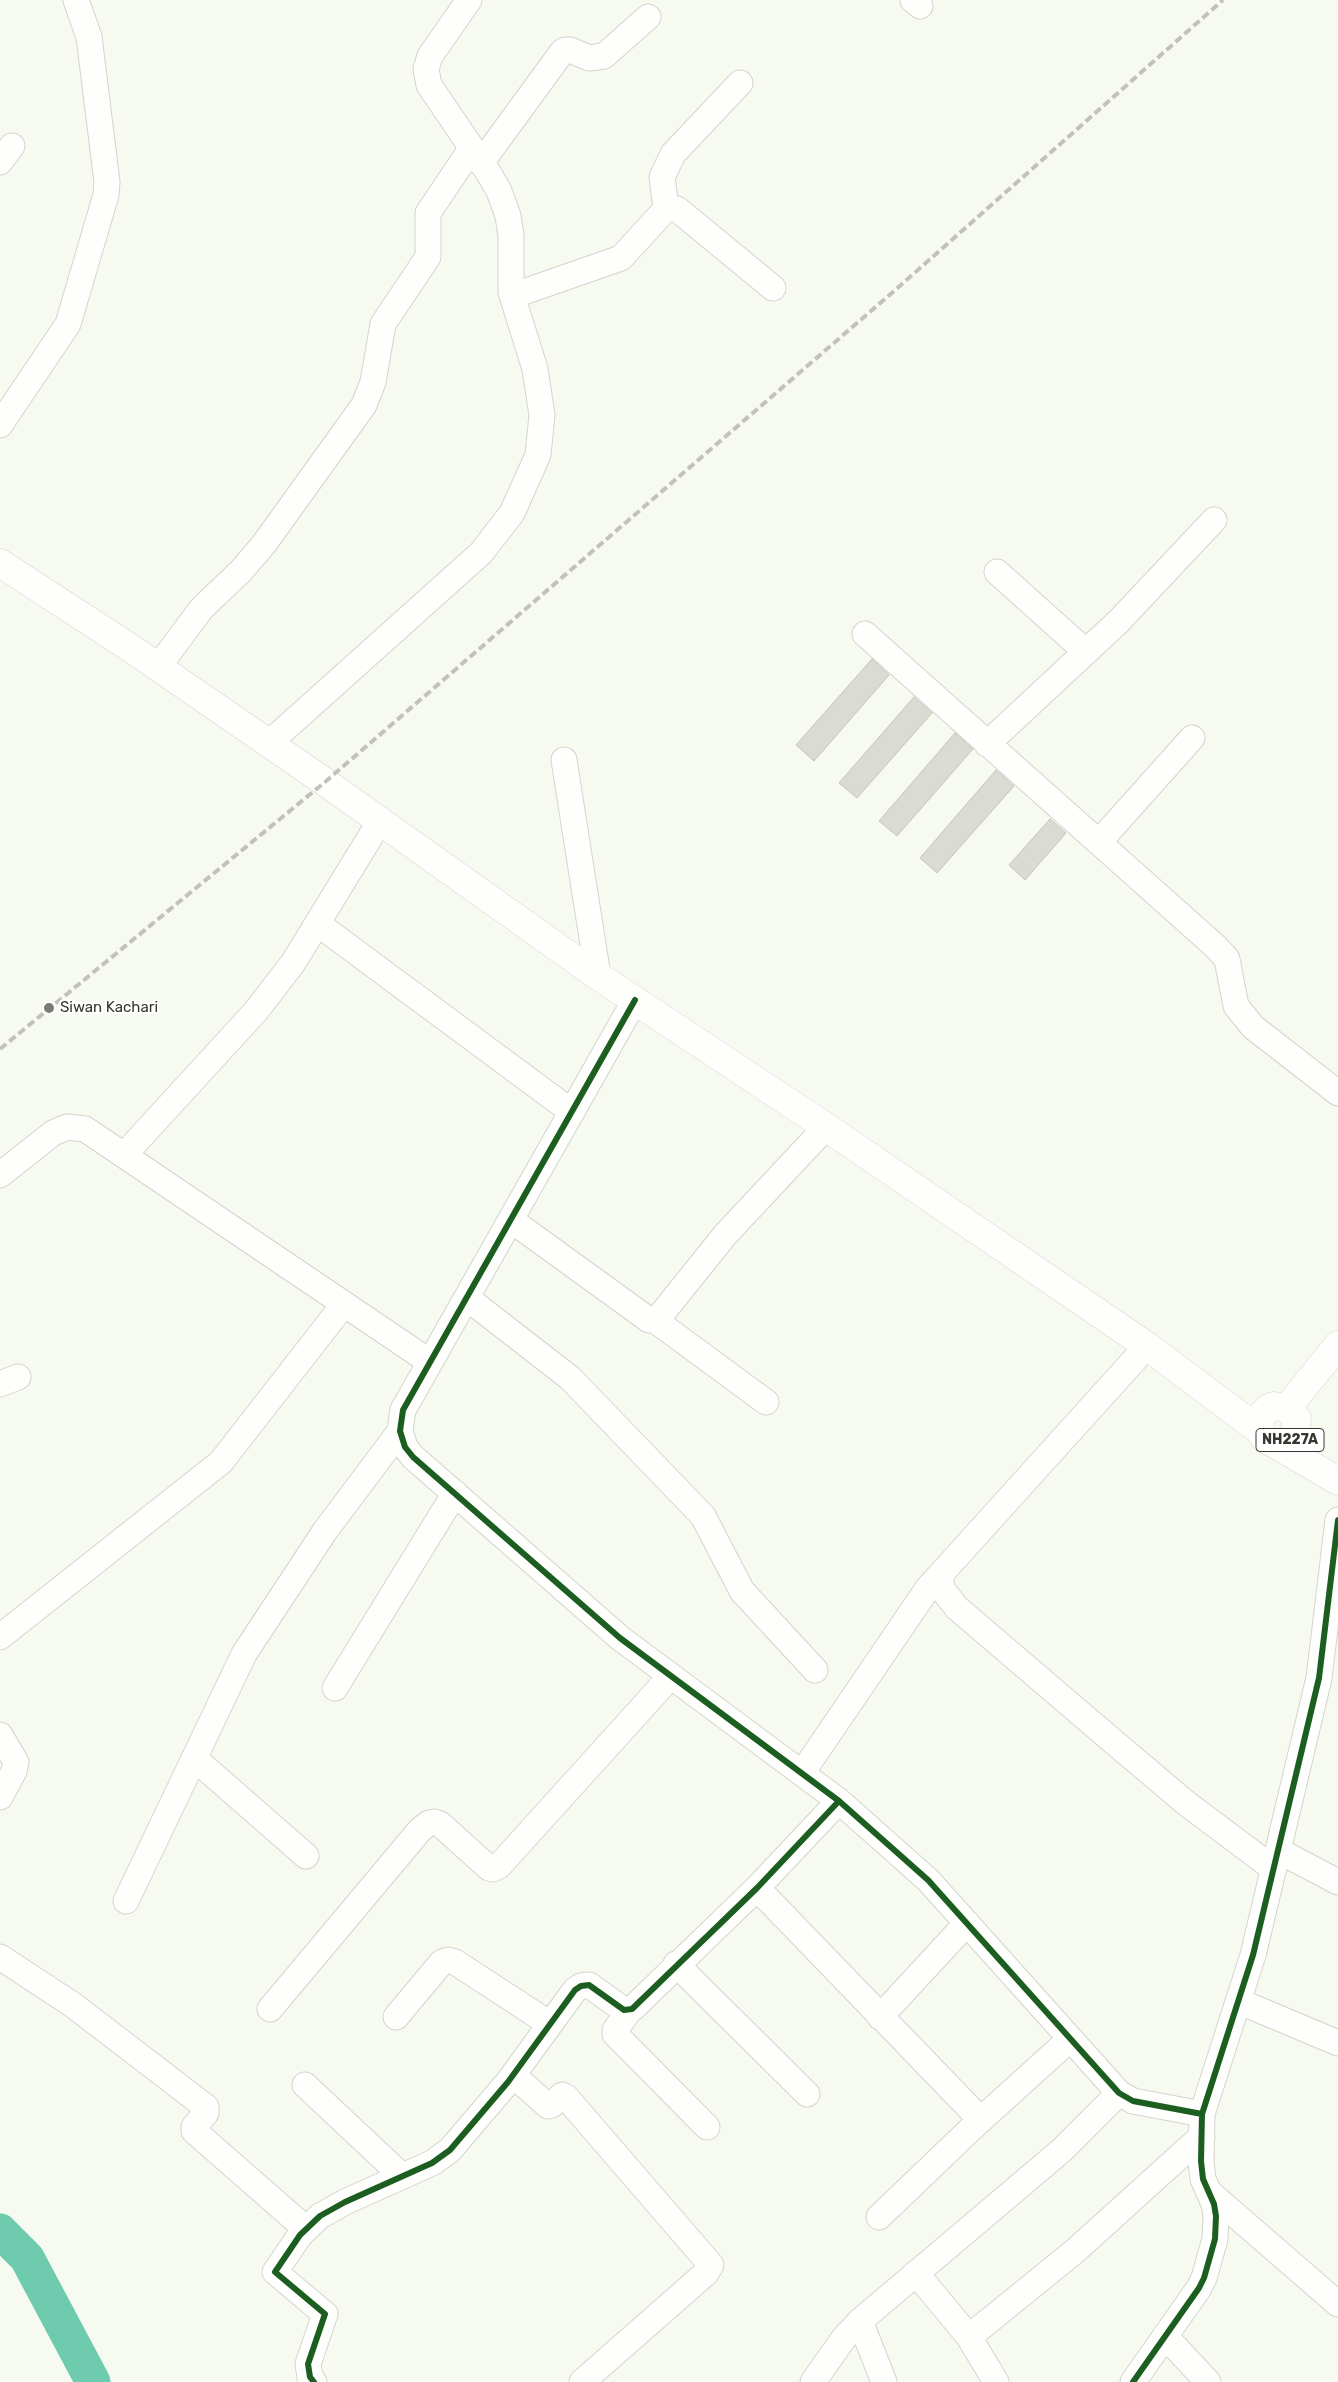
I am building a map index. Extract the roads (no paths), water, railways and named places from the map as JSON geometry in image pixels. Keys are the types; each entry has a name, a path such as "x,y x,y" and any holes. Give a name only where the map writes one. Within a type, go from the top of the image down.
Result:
{"main road":[{"name":"NH227A","path":"0,562 158,667 380,821 598,976 826,1127 1147,1346 1267,1437 1338,1481"},
{"name":"NH227A","path":"1267,1437 1260,1417 1274,1406 1287,1408 1338,1345"}],"street":[{"path":"0,425 68,324 106,195 107,182 89,37 76,0"},
{"path":"269,744 481,553 512,513 538,455 542,415 535,369 512,296 511,236 508,216 499,191 429,85 426,69 430,56 469,0"},
{"path":"158,667 202,608 242,571 264,544 364,405 372,387 383,324 428,257 428,213 562,52 570,50 588,58 604,56 648,17"},
{"path":"666,209 662,177 673,154 740,83"},
{"path":"512,296 621,258 666,209 671,207 677,209 772,288"},
{"path":"987,744 1118,622 1214,520"},
{"path":"997,572 1086,650"},
{"path":"865,634 1099,842 1227,959 1236,1006 1253,1027 1338,1093"},
{"path":"1099,842 1192,738"},
{"path":"564,760 598,976"},
{"path":"124,1156 256,1010 293,964 380,821"},
{"path":"318,924 572,1112"},
{"path":"635,1000 403,1410 400,1431 405,1447 413,1457 620,1638 839,1801 928,1880 1119,2093 1133,2101 1202,2125"},
{"path":"0,1175 53,1133 67,1126 85,1129 430,1362"},
{"path":"656,1322 725,1236 826,1127"},
{"path":"511,1220 766,1402"},
{"path":"467,1298 570,1378 703,1516 742,1591 815,1670"},
{"path":"0,1637 221,1462 344,1304"},
{"path":"802,1773 928,1588 1147,1346"},
{"path":"126,1901 244,1654 325,1531 400,1431"},
{"path":"334,1688 455,1493"},
{"path":"1133,2382 1204,2278 1215,2239 1216,2216 1210,2193 1203,2179 1201,2161 1202,2125 1253,1955 1318,1678 1338,1520"},
{"path":"940,1575 942,1589 957,1608 1186,1803 1276,1860 1338,1882"},
{"path":"270,2010 420,1830 429,1823 435,1822 440,1824 489,1868 493,1869 499,1866 670,1677"},
{"path":"0,1735 16,1762 14,1770 0,1797"},
{"path":"194,1758 306,1856"},
{"path":"707,2127 614,2034 614,2030 630,2010 757,1888 839,1801"},
{"path":"757,1888 981,2120"},
{"path":"880,2017 967,1923"},
{"path":"0,1957 73,2005 206,2107 206,2113 194,2127 194,2131 306,2229"},
{"path":"396,2016 442,1962 448,1960 455,1962 550,2024"},
{"path":"676,1964 806,2094"},
{"path":"314,2382 310,2377 308,2364 325,2314 275,2272 306,2229 320,2216 345,2202 432,2163 450,2150 513,2075 575,1990 589,1985 624,2010 630,2010"},
{"path":"1238,2001 1338,2044"},
{"path":"879,2217 1070,2039"},
{"path":"513,2075 548,2106 552,2105 562,2095 566,2097 711,2264 706,2273 582,2382"},
{"path":"304,2085 402,2176"},
{"path":"813,2382 844,2338 860,2321 1062,2150 1119,2093"},
{"path":"969,2337 1075,2251 1202,2125"},
{"path":"1210,2193 1338,2304"},
{"path":"916,2273 969,2337 996,2382"},
{"path":"860,2321 884,2382"},
{"path":"1165,2336 1208,2382"}],"waterway":[{"path":"0,2231 27,2258 93,2382"}],"railway":[{"path":"0,1049 325,782 893,292 1223,0"}],"place":[{"name":"Siwan Kachari","path":"49,1008"}]}
